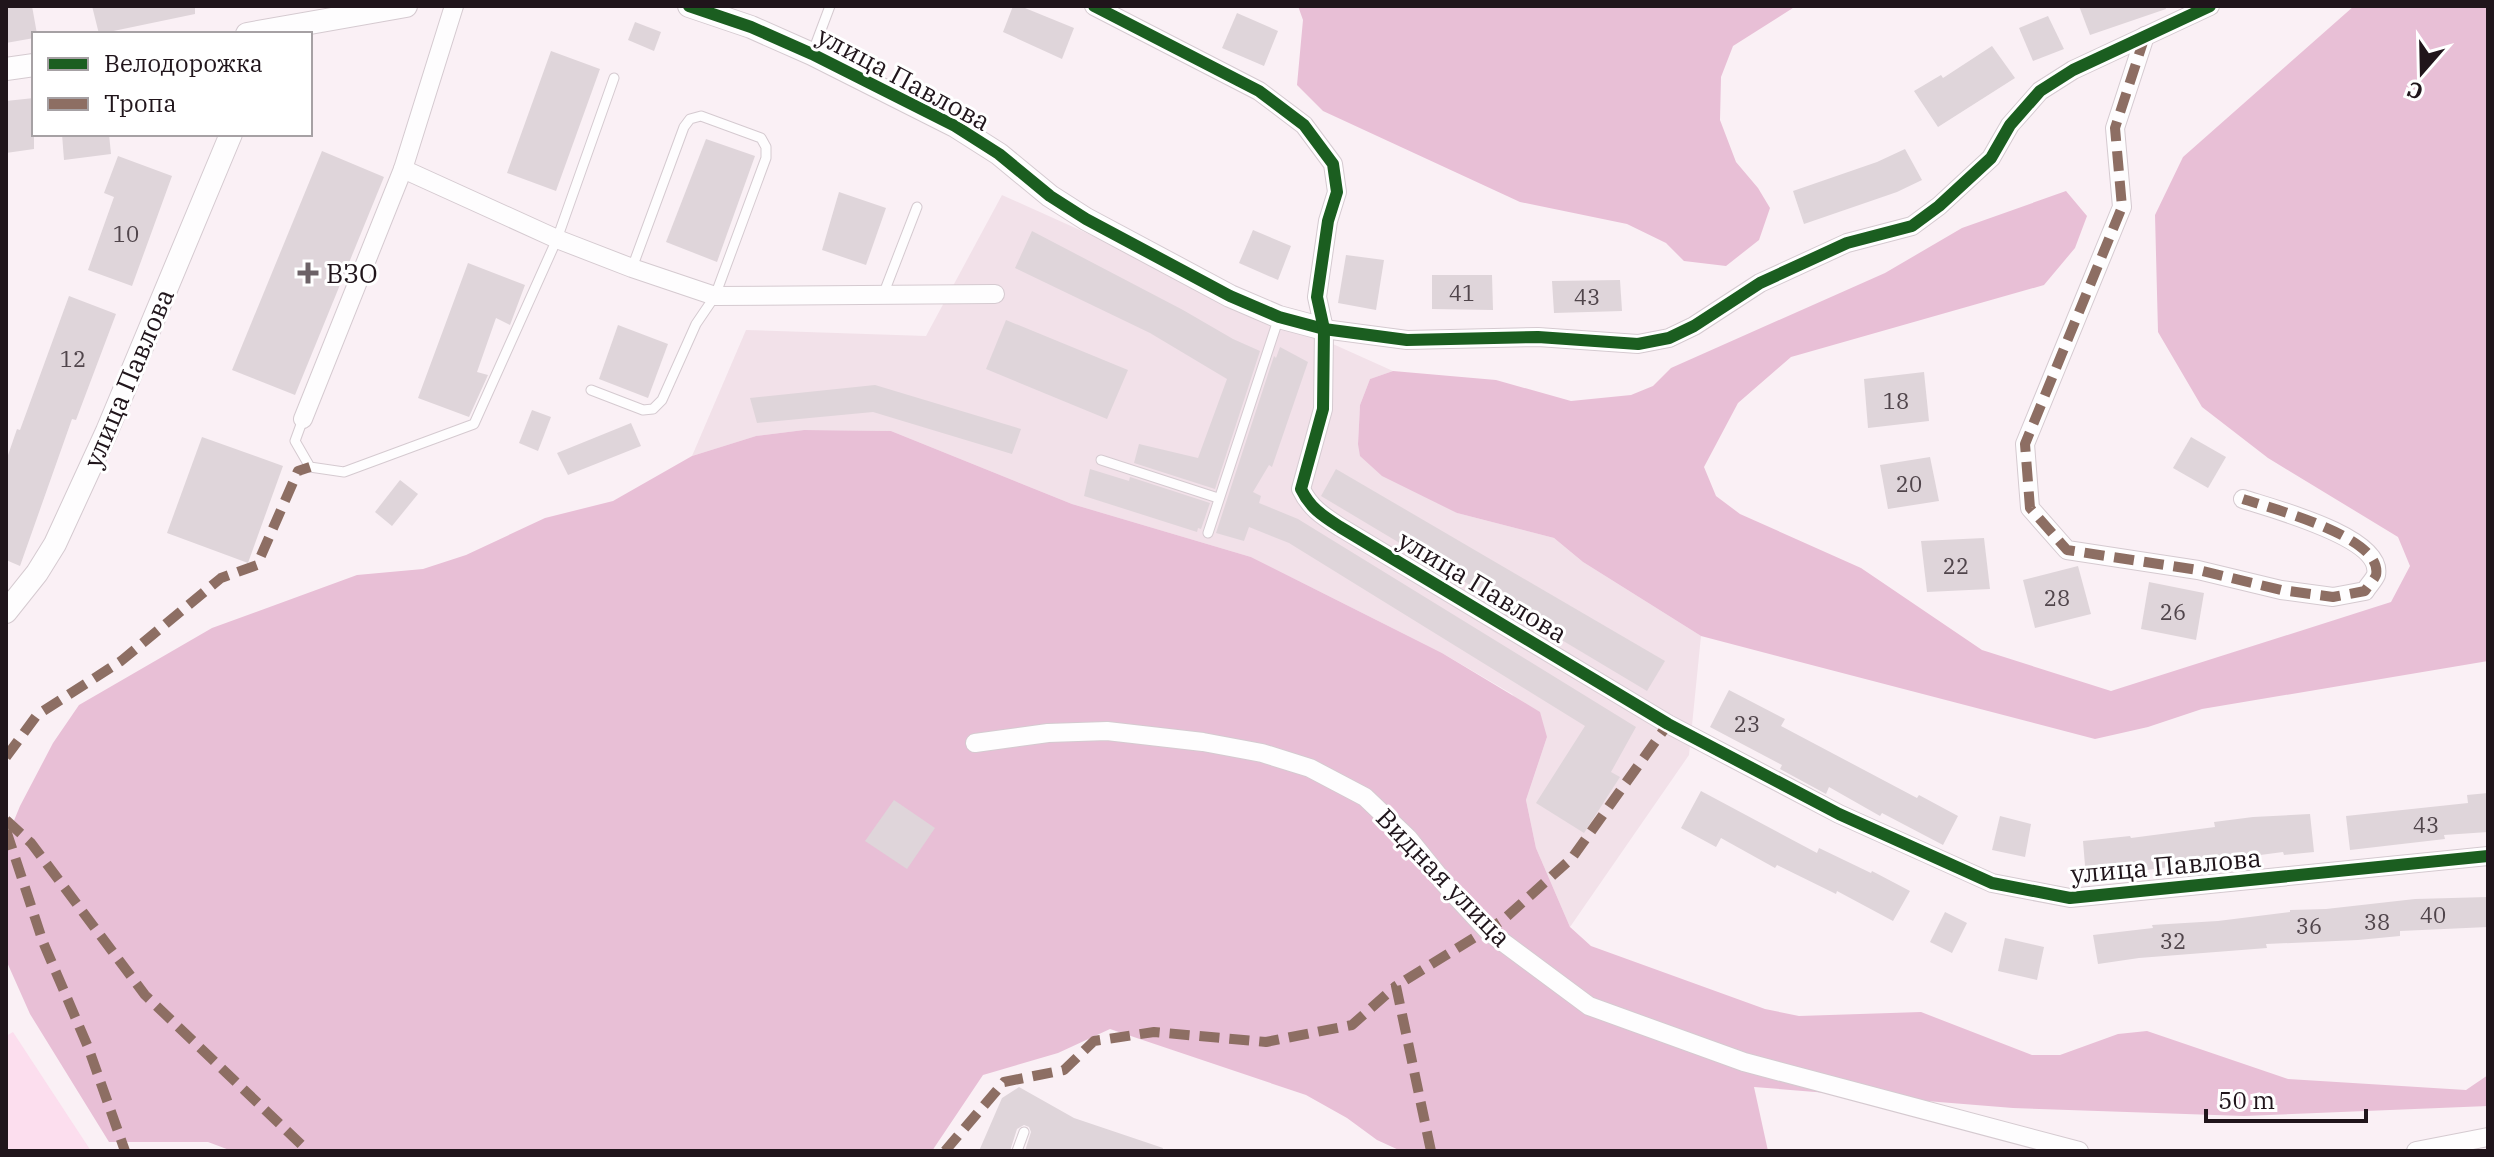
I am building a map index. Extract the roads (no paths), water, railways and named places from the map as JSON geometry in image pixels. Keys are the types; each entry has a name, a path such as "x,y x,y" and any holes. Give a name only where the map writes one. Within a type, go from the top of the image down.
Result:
{"street":[{"path":"262,32 405,6"},
{"path":"303,419 403,169 454,6"},
{"name":"улица Павлова","path":"689,6 751,27 812,54 955,126 999,154 1050,196 1086,219 1230,296 1279,317 1324,329 1323,409 1301,489 1316,512 1668,724 1839,814 1992,883 2070,898 2488,856"},
{"path":"1094,6 1259,91 1304,125 1333,164 1337,192 1328,221 1317,297 1324,329 1407,340 1538,337 1638,344 1669,338 1775,276 1847,243 1912,226 1939,206 1991,158 2010,125 2040,91 2073,70 2210,6"},
{"path":"2145,36 2115,128 2122,207 2025,444 2030,508 2067,550 2198,570 2281,590 2333,597 2365,591 2376,575 2374,562 2365,549 2335,531 2243,499"},
{"path":"6,69 32,65"},
{"name":"улица Павлова","path":"6,612 55,544 107,431 230,136"},
{"path":"403,169 557,239 715,296 995,294"},
{"name":"Видная улица","path":"975,743 1048,733 1107,731 1262,753 1310,768 1365,797 1408,838 1488,931 1589,1006 1744,1062 2079,1151"},
{"path":"2416,1151 2488,1137"}],"lane":[{"path":"812,54 830,6"},
{"path":"303,419 295,441 310,467 344,472 474,424 557,239 614,78"},
{"path":"591,390 643,410 653,409 662,400 696,324 715,296 766,158 766,147 761,138 701,116 690,119 684,127 632,268"},
{"path":"883,295 917,207"},
{"path":"1208,533 1279,317"},
{"path":"1101,460 1218,498"},
{"path":"1017,1151 1024,1132"}],"place":[{"name":"ВЗО","path":"308,273"}]}
